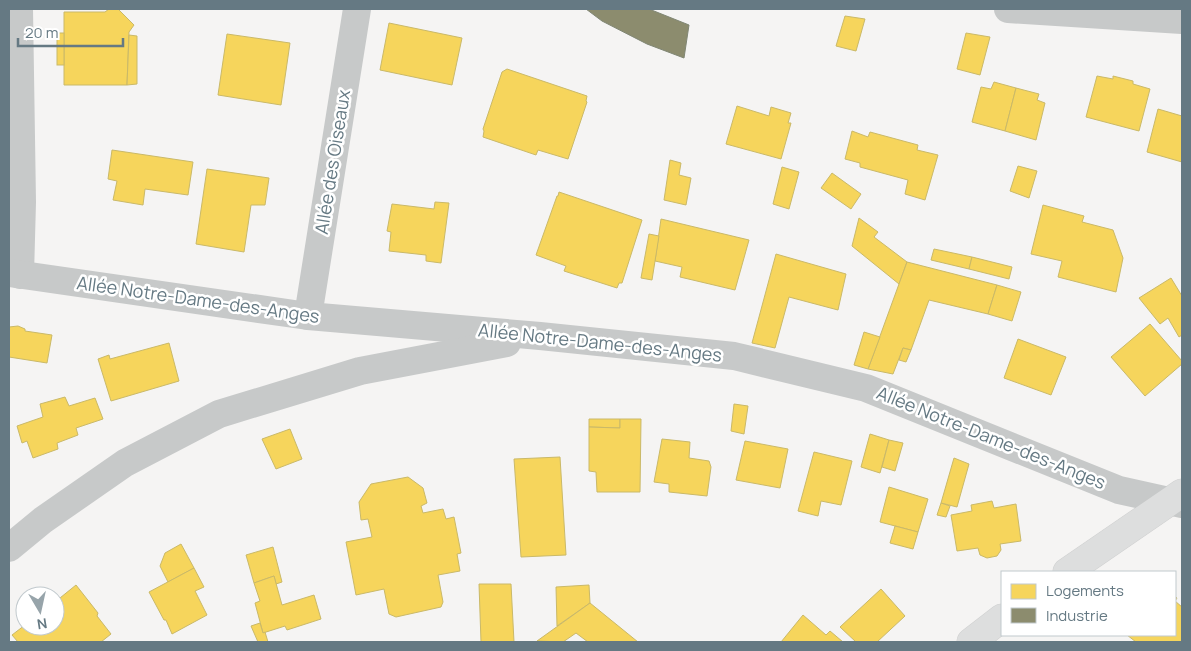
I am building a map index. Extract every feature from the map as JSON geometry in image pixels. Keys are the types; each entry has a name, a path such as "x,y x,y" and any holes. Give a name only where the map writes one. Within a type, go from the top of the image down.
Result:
{"street":[{"path":"15,274 22,202 19,9"},
{"name":"Allée des Oiseaux","path":"308,316 358,9"},
{"path":"1008,9 1182,20"},
{"name":"Allée Notre-Dame-des-Anges","path":"15,274 308,316 540,336 734,356 866,388 1119,490 1179,499"},
{"path":"9,548 43,520 125,464 218,414 360,371 540,336"},
{"path":"1069,571 1179,499"},
{"path":"971,642 1001,619"}],"building: Logements":[{"path":"109,9 118,9 134,25 129,32 127,85 64,85 64,12 105,12"},
{"path":"845,16 865,19 856,51 836,46"},
{"path":"389,23 462,38 452,85 380,70"},
{"path":"57,33 64,33 64,65 57,65"},
{"path":"966,33 990,37 980,75 957,69"},
{"path":"227,34 290,43 281,105 218,95"},
{"path":"129,35 137,36 137,84 127,85"},
{"path":"507,69 587,96 587,102 568,159 538,150 536,155 483,137 483,129 502,72"},
{"path":"1097,76 1113,79 1113,76 1133,81 1133,84 1150,89 1139,131 1086,117"},
{"path":"994,82 1016,88 1005,131 972,122 981,87 991,89"},
{"path":"1016,88 1039,94 1037,100 1045,103 1036,140 1005,131"},
{"path":"737,106 769,116 771,107 791,113 788,123 791,123 781,159 726,144"},
{"path":"1158,109 1182,116 1182,162 1147,152"},
{"path":"852,131 868,137 870,132 918,145 917,150 938,155 925,200 905,194 908,180 860,167 860,163 845,159"},
{"path":"112,150 193,162 188,195 145,189 143,205 113,200 117,181 108,179"},
{"path":"670,160 681,163 679,175 691,178 686,205 664,200"},
{"path":"1018,166 1037,171 1029,198 1010,191"},
{"path":"782,167 799,172 789,209 773,204"},
{"path":"207,169 269,178 265,205 251,205 244,252 196,244"},
{"path":"832,173 861,194 851,209 821,188"},
{"path":"559,192 642,220 622,283 619,283 617,288 564,271 566,266 536,255"},
{"path":"435,202 449,203 441,263 426,261 426,255 389,251 391,232 387,231 392,204 434,209"},
{"path":"1043,205 1084,216 1082,222 1113,230 1123,258 1116,292 1058,277 1062,261 1031,254"},
{"path":"859,218 878,232 874,237 907,262 899,284 852,246"},
{"path":"661,219 749,240 735,290 680,277 682,267 655,261"},
{"path":"649,234 659,236 652,280 641,278"},
{"path":"934,249 972,257 969,269 931,260"},
{"path":"776,254 846,274 838,310 789,297 775,348 752,343"},
{"path":"972,257 1012,267 1009,279 969,269"},
{"path":"907,262 997,285 988,314 929,300 911,350 903,348 893,374 868,369"},
{"path":"1171,278 1182,296 1182,335 1179,337 1168,318 1160,324 1139,298"},
{"path":"997,285 1021,292 1012,321 988,314"},
{"path":"1150,324 1182,361 1182,364 1145,396 1111,357"},
{"path":"18,326 25,329 25,331 52,335 47,363 9,357 9,327"},
{"path":"864,332 880,337 868,369 854,365"},
{"path":"1018,339 1066,357 1051,395 1004,378"},
{"path":"169,343 179,381 111,401 98,359 109,355 110,359"},
{"path":"903,348 911,350 906,362 899,360"},
{"path":"65,397 69,406 95,398 103,419 76,428 78,435 57,443 58,449 33,458 27,441 22,443 17,426 43,417 40,404"},
{"path":"734,404 748,406 744,434 731,431"},
{"path":"589,419 620,419 620,428 589,427"},
{"path":"620,419 641,419 640,492 597,492 596,472 589,471 589,427 620,428"},
{"path":"290,429 302,459 276,469 262,439"},
{"path":"870,434 889,440 880,473 861,467"},
{"path":"662,439 690,442 689,458 709,461 711,467 707,496 669,492 669,484 654,482"},
{"path":"889,440 903,443 895,471 882,467"},
{"path":"745,441 788,449 780,488 736,480"},
{"path":"814,452 852,461 841,505 821,501 818,516 798,511"},
{"path":"560,457 566,555 521,557 514,459"},
{"path":"954,458 969,464 957,507 941,503"},
{"path":"408,477 423,488 427,503 421,506 423,513 443,509 446,519 454,517 461,553 457,554 460,571 438,575 443,602 441,607 396,617 389,614 384,589 356,595 346,542 372,537 368,519 361,520 359,502 371,484"},
{"path":"889,487 928,499 918,532 880,522"},
{"path":"992,501 994,508 1016,504 1021,541 1000,544 1001,550 997,556 987,558 980,555 978,548 957,551 951,515 972,511 971,505"},
{"path":"941,503 950,506 946,517 937,515"},
{"path":"895,526 918,532 913,549 890,543"},
{"path":"181,544 194,568 168,582 160,566 165,553"},
{"path":"273,547 282,582 276,584 274,576 254,583 246,555"},
{"path":"194,568 204,587 195,591 207,615 172,634 149,592"},
{"path":"274,576 282,605 314,595 321,619 287,630 285,626 263,633 255,603 260,601 254,583"},
{"path":"479,584 511,584 514,642 481,642"},
{"path":"76,585 98,613 97,616 111,634 101,642 18,642 12,635 15,633 15,636 65,636 65,594"},
{"path":"589,585 590,603 557,626 556,587"},
{"path":"881,589 905,616 877,642 856,642 840,627"},
{"path":"1176,602 1182,607 1182,642 1136,642 1128,636 1176,636"},
{"path":"590,603 638,642 588,642 576,633 563,642 537,641"},
{"path":"803,615 826,635 830,631 843,642 781,642"},
{"path":"260,623 268,642 258,642 251,626"}],"building: Industrie":[{"path":"586,9 649,9 689,25 684,58 647,44 602,21"}]}
